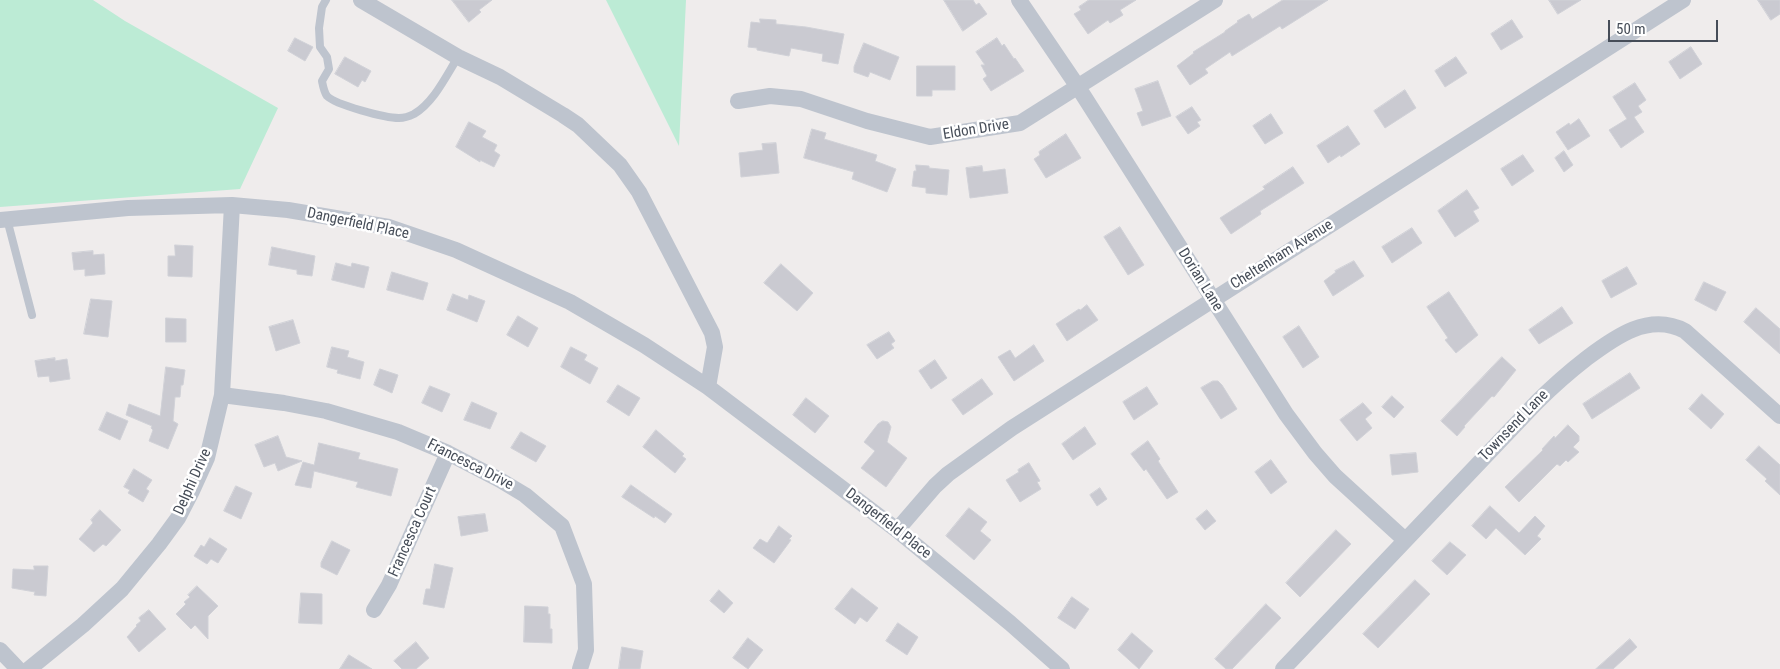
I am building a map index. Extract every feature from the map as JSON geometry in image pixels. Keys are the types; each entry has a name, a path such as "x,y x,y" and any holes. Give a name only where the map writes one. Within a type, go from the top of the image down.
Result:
{"street":[{"path":"361,0 458,57 500,77 564,115 620,165 638,192 712,333 715,347 708,387"},
{"name":"Dorian Lane","path":"1019,0 1078,87 1286,414 1335,476 1405,540"},
{"name":"Eldon Drive","path":"738,101 770,96 802,99 867,120 930,137 1020,123 1215,0"},
{"name":"Cheltenham Avenue","path":"897,530 935,486 968,460 1035,413 1683,0"},
{"name":"Dangerfield Place","path":"4,219 128,208 232,205 288,210 350,219 389,227 442,244 570,302 644,345 708,387 897,530 1010,623 1062,669"},
{"name":"Delphi Drive","path":"29,669 122,590 178,518 207,458 222,395 232,205"},
{"name":"Townsend Lane","path":"1283,669 1554,385 1620,334 1641,326 1663,324 1685,331 1780,416"},
{"name":"Francesca Drive","path":"222,395 284,403 326,411 398,432 448,453 525,495 562,526 584,584 586,650 580,669"},
{"name":"Francesca Court","path":"374,610 389,586 448,453"},
{"path":"0,650 18,669"}],"lane":[{"path":"326,0 322,7 319,28 320,47 327,57 329,69 322,81 325,94 334,101 384,116 400,118 411,115 420,110 431,99 458,57"},
{"path":"4,219 32,315"}],"green space":[{"path":"0,0 93,0 125,21 278,108 240,189 0,207"},
{"path":"606,0 686,0 679,146"}],"building":[{"path":"452,0 492,0 479,10 481,12 469,22"},
{"path":"944,0 973,0 976,5 979,3 987,14 963,31"},
{"path":"1089,0 1136,0 1120,10 1123,15 1110,23 1108,20 1088,34 1074,14 1081,10 1079,7"},
{"path":"1283,0 1328,0 1282,29 1280,26 1232,56 1230,52 1205,69 1208,73 1190,85 1177,66 1193,52 1225,32 1237,21 1249,14 1252,19"},
{"path":"1549,0 1581,0 1558,14"},
{"path":"1758,0 1780,0 1780,14 1771,20"},
{"path":"760,19 776,20 776,24 844,34 838,64 822,61 823,54 791,48 789,56 748,47 751,22 760,23"},
{"path":"1512,20 1523,37 1501,50 1491,34"},
{"path":"295,38 313,47 305,61 288,51"},
{"path":"997,38 1002,46 1004,44 1024,71 991,91 983,79 987,76 981,65 985,65 976,52"},
{"path":"864,43 899,57 890,80 870,72 868,77 854,72 854,67"},
{"path":"1691,47 1702,64 1680,79 1669,62"},
{"path":"345,57 371,71 365,82 362,80 358,87 335,74"},
{"path":"1456,57 1467,73 1445,87 1435,71"},
{"path":"917,66 955,66 955,90 932,90 932,96 917,96"},
{"path":"1158,81 1171,116 1142,126 1137,113 1143,111 1135,89"},
{"path":"1635,83 1646,100 1638,106 1642,112 1634,117 1644,132 1621,148 1609,130 1627,119 1613,97"},
{"path":"1405,90 1416,108 1385,128 1374,111"},
{"path":"1192,107 1201,120 1197,122 1200,126 1188,134 1176,117"},
{"path":"1271,114 1283,133 1265,144 1253,126"},
{"path":"1579,119 1590,136 1568,150 1556,132"},
{"path":"469,122 486,131 482,137 497,145 494,151 500,155 494,167 480,160 480,162 456,147"},
{"path":"1348,126 1360,144 1328,163 1317,146"},
{"path":"812,129 826,133 824,139 877,155 875,161 896,169 887,192 852,179 854,172 804,158"},
{"path":"1066,134 1081,158 1046,178 1034,159 1040,155 1039,152"},
{"path":"776,143 779,173 741,177 739,153 763,150 762,144"},
{"path":"1564,151 1573,165 1564,172 1555,158"},
{"path":"1523,155 1534,171 1512,186 1501,169"},
{"path":"916,165 949,170 947,195 926,193 926,188 912,186"},
{"path":"982,166 983,172 1005,169 1008,193 970,198 966,168"},
{"path":"1293,167 1304,183 1260,211 1261,214 1231,234 1220,218 1265,189 1263,187"},
{"path":"1467,190 1479,208 1473,211 1479,221 1455,237 1438,211"},
{"path":"1120,227 1144,265 1128,275 1104,237"},
{"path":"1412,228 1422,243 1392,263 1382,247"},
{"path":"175,245 193,246 192,277 168,276 168,256 175,256"},
{"path":"272,247 315,256 312,276 297,274 297,270 269,265"},
{"path":"93,251 93,255 104,254 105,274 85,276 85,269 74,270 72,253"},
{"path":"1354,261 1364,276 1333,296 1324,281 1335,271"},
{"path":"336,263 351,267 352,263 369,267 364,288 332,280"},
{"path":"781,264 813,293 797,311 764,283"},
{"path":"1627,267 1637,284 1611,298 1602,281"},
{"path":"392,272 428,283 423,300 387,290"},
{"path":"1704,282 1726,292 1716,311 1695,300"},
{"path":"1449,292 1478,335 1456,353 1445,340 1448,338 1427,307"},
{"path":"453,294 468,300 469,295 485,301 477,322 447,310"},
{"path":"91,299 112,301 108,337 84,334"},
{"path":"1087,305 1098,320 1067,341 1056,324"},
{"path":"1562,307 1573,323 1539,344 1529,330"},
{"path":"1756,308 1780,329 1780,354 1744,322"},
{"path":"518,316 538,328 528,347 507,335"},
{"path":"166,318 186,319 186,342 166,342"},
{"path":"293,320 300,343 276,351 269,327"},
{"path":"1299,326 1319,357 1303,368 1283,337"},
{"path":"889,332 895,341 891,344 894,348 877,359 867,345"},
{"path":"1034,345 1044,361 1014,381 998,357 1010,350 1015,358"},
{"path":"332,347 349,351 347,357 364,362 360,379 337,373 338,370 327,367"},
{"path":"571,347 587,355 584,360 598,368 590,384 561,367"},
{"path":"1502,357 1516,370 1494,397 1492,396 1457,436 1441,421"},
{"path":"55,358 55,361 67,359 70,379 50,382 49,376 38,377 35,361"},
{"path":"935,360 947,378 931,389 919,371"},
{"path":"166,367 185,370 180,397 175,397 173,421 178,424 168,449 149,441 153,430 152,426 126,415 129,404 160,416"},
{"path":"380,369 398,375 392,393 374,385"},
{"path":"1630,373 1640,388 1592,419 1583,404"},
{"path":"982,379 993,394 963,415 952,400"},
{"path":"1213,381 1218,381 1222,385 1237,409 1221,419 1201,388"},
{"path":"618,385 640,398 629,416 607,402"},
{"path":"430,386 450,394 442,412 422,403"},
{"path":"1147,387 1158,404 1134,420 1123,402"},
{"path":"1702,394 1724,414 1711,429 1689,409"},
{"path":"1392,396 1404,407 1394,418 1382,407"},
{"path":"806,398 829,416 815,433 793,415"},
{"path":"472,402 497,413 490,429 464,420"},
{"path":"1363,403 1372,413 1365,419 1372,428 1357,441 1340,420"},
{"path":"107,412 128,421 120,440 99,430"},
{"path":"883,421 888,422 891,427 887,442 907,458 886,487 861,468 875,451 864,442 878,424"},
{"path":"1568,425 1579,436 1579,441 1573,447 1579,452 1568,462 1566,460 1560,466 1557,464 1519,502 1505,487 1543,450 1554,436 1555,438"},
{"path":"1085,427 1096,444 1073,460 1062,444"},
{"path":"656,430 684,454 682,456 686,459 675,473 643,447"},
{"path":"521,432 546,446 536,462 511,448"},
{"path":"278,436 286,457 302,461 278,471 275,463 264,467 255,445"},
{"path":"1148,441 1160,459 1158,461 1178,492 1167,499 1146,469 1144,471 1131,454"},
{"path":"319,443 360,453 358,459 398,469 391,496 356,487 358,482 314,471 311,488 295,485 303,462 314,465"},
{"path":"1759,446 1780,465 1780,495 1765,481 1767,479 1746,460"},
{"path":"1416,453 1418,472 1392,475 1390,455"},
{"path":"1271,460 1287,482 1271,494 1255,472"},
{"path":"1029,463 1040,481 1037,482 1041,489 1020,502 1006,480"},
{"path":"134,469 152,480 146,489 149,491 143,502 128,493 130,490 124,487"},
{"path":"631,485 672,514 665,523 622,497"},
{"path":"236,486 252,493 241,519 224,511"},
{"path":"1100,488 1107,499 1097,506 1090,495"},
{"path":"1490,506 1519,533 1535,516 1545,526 1537,536 1541,539 1525,555 1496,528 1486,539 1472,526"},
{"path":"969,508 987,522 980,531 991,540 974,560 946,536"},
{"path":"100,510 121,530 106,546 103,544 94,552 79,539 93,523 91,520"},
{"path":"1207,510 1216,521 1205,530 1196,519"},
{"path":"485,514 488,531 461,536 458,517"},
{"path":"779,526 792,536 774,563 753,548 760,539 767,543"},
{"path":"1336,530 1351,544 1300,597 1286,583"},
{"path":"210,538 227,549 218,563 211,559 207,564 194,556 201,545 204,547"},
{"path":"332,541 350,550 337,575 321,567 321,563"},
{"path":"1450,542 1466,555 1447,575 1432,561"},
{"path":"435,564 453,568 444,608 423,604 426,589 430,589"},
{"path":"34,566 48,566 46,596 34,595 35,592 12,588 13,569 34,570"},
{"path":"1415,580 1430,594 1378,648 1363,634"},
{"path":"197,586 218,606 208,616 208,639 195,625 191,629 176,614 186,604 184,602 190,597 188,595"},
{"path":"852,588 878,608 867,622 860,617 855,624 835,609"},
{"path":"719,590 733,603 724,613 710,601"},
{"path":"301,593 322,594 322,624 299,623"},
{"path":"1072,597 1089,609 1075,629 1058,618"},
{"path":"1266,604 1281,618 1232,669 1226,669 1215,659"},
{"path":"525,606 548,607 550,629 552,629 552,643 524,642"},
{"path":"149,610 166,629 139,652 127,637 141,621 139,618"},
{"path":"898,623 918,637 907,655 886,641"},
{"path":"1132,633 1153,651 1139,669 1118,650"},
{"path":"748,638 763,650 748,669 733,658"},
{"path":"1630,639 1637,647 1613,669 1596,669"},
{"path":"416,642 429,658 416,669 402,669 394,661"},
{"path":"622,647 643,651 640,669 619,669"},
{"path":"349,655 372,669 340,669"}]}
